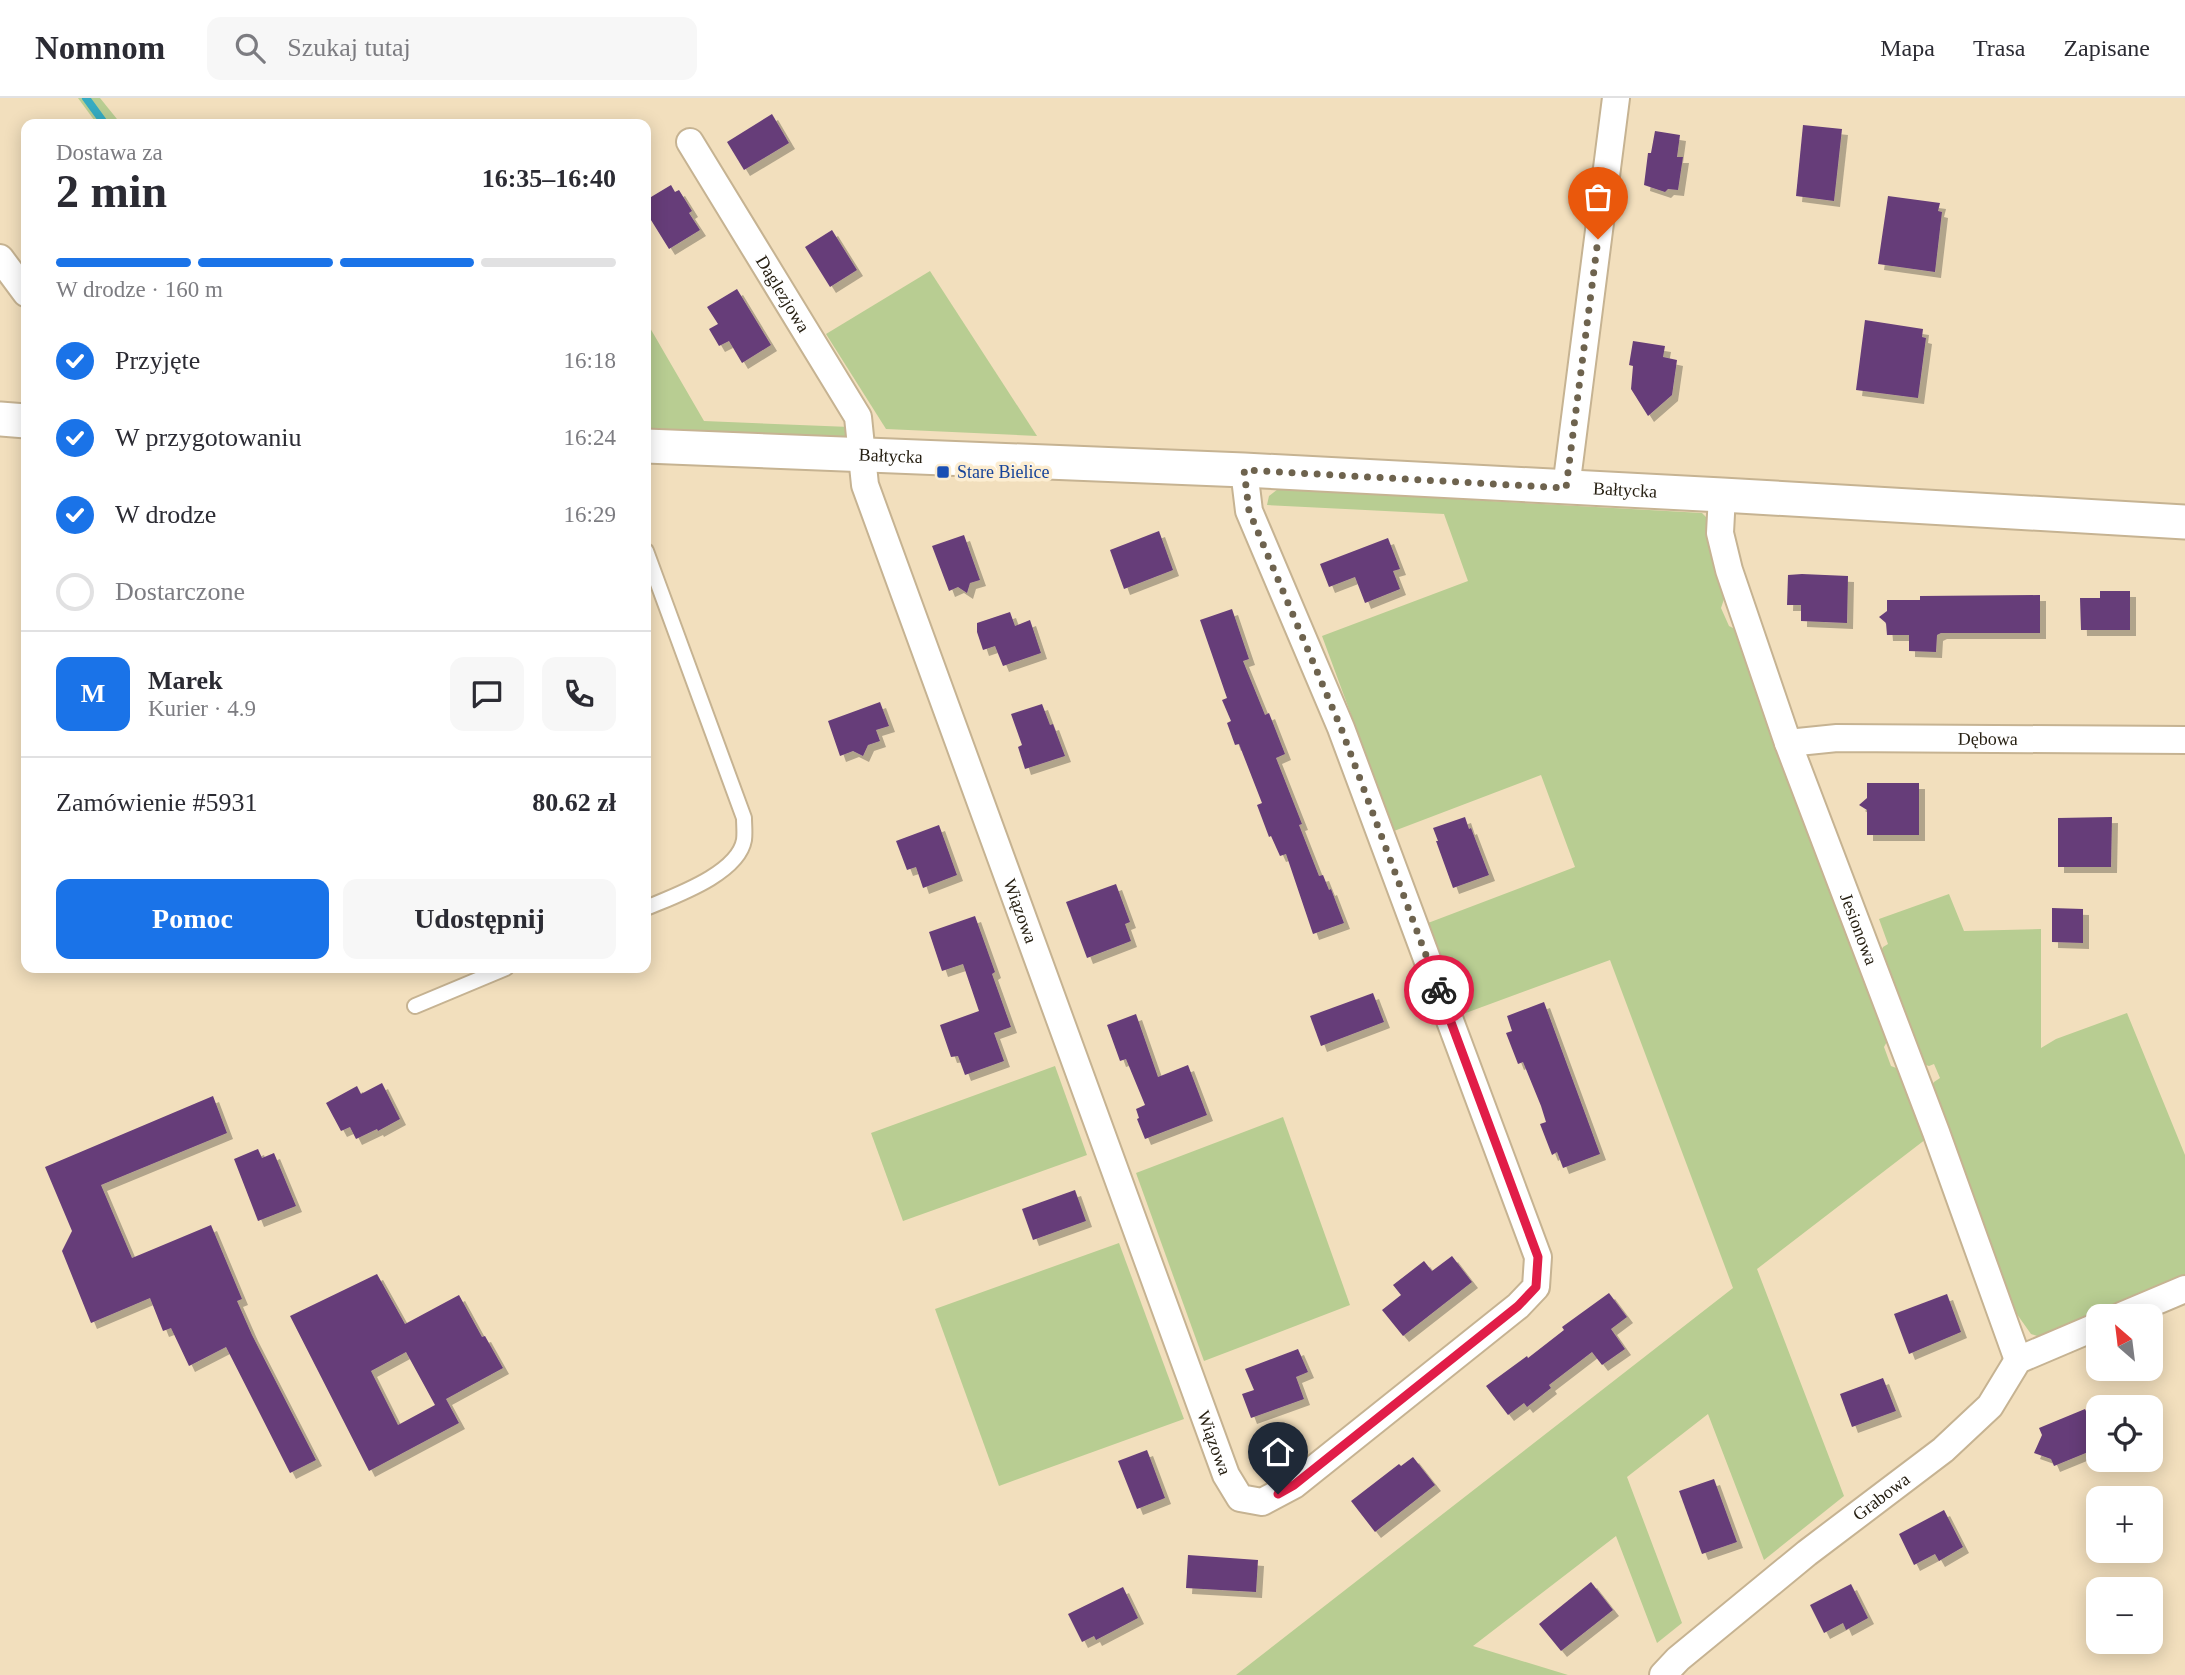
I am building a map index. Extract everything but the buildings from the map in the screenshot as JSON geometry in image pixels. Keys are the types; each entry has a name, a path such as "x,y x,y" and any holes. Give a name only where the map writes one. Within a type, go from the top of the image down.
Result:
{"street":[{"path":"1566,488 1616,98"},
{"name":"Daglezjowa","path":"690,142 858,417 862,453"},
{"path":"0,258 21,286"},
{"path":"0,419 21,421"},
{"name":"Bałtycka","path":"651,446 1244,470 2185,522"},
{"name":"Wiązowa","path":"862,453 865,485 1226,1475 1240,1499 1262,1502 1294,1485 1518,1306 1536,1287 1538,1257 1341,728 1249,511 1244,470"},
{"name":"Jesionowa","path":"1721,495 1720,533 1729,570 1788,743 1936,1132 2018,1360"},
{"name":"Dębowa","path":"1788,743 1837,738 2185,740"},
{"path":"2150,1304 2185,1289"},
{"path":"2018,1360 2086,1331"},
{"name":"Grabowa","path":"1663,1675 1678,1659 1807,1553 1943,1450 1990,1406 2018,1360"}],"lane":[{"path":"651,565 744,817 744,842 730,864 703,883 651,906"},
{"path":"415,1006 494,973"}],"green space":[{"path":"78,98 100,98 117,119 93,119"},
{"path":"930,271 1037,436 886,429 826,334"},
{"path":"651,330 704,421 850,427 845,439 651,435"},
{"path":"1278,489 1702,513 1707,518 1725,596 1721,608 1729,626 1737,630 1889,1038 1884,1047 1891,1066 1899,1069 1926,1139 1757,1269 1844,1496 1764,1560 1708,1414 1627,1477 1682,1623 1657,1643 1616,1536 1473,1646 1568,1675 1236,1675 1733,1288 1610,960 1463,1014 1428,923 1575,867 1541,775 1394,831 1322,636 1468,581 1444,514 1267,505 1269,496"},
{"path":"1949,894 1964,931 2041,929 2041,1048 2056,1039 2127,1013 2185,1155 2185,1280 2128,1304 2086,1304 2086,1322 2046,1339 2031,1334 2014,1310 1929,1090 1940,1078 1934,1064 1929,1066 1919,1063 1878,957 1883,947 1888,944 1879,919"},
{"path":"1055,1066 1087,1155 903,1221 871,1133"},
{"path":"1283,1117 1350,1305 1204,1361 1136,1173"},
{"path":"1119,1243 1184,1419 999,1486 935,1309"}],"waterway":[{"path":"86,98 101,119"}],"way so far":[{"path":"1439,990 1341,728 1249,511 1244,470 1566,488 1598,239"}],"place":[{"name":"Stare Bielice","path":"943,472"}],"route":[{"path":"1278,1494 1294,1485 1518,1306 1536,1287 1538,1257 1439,990"}]}
